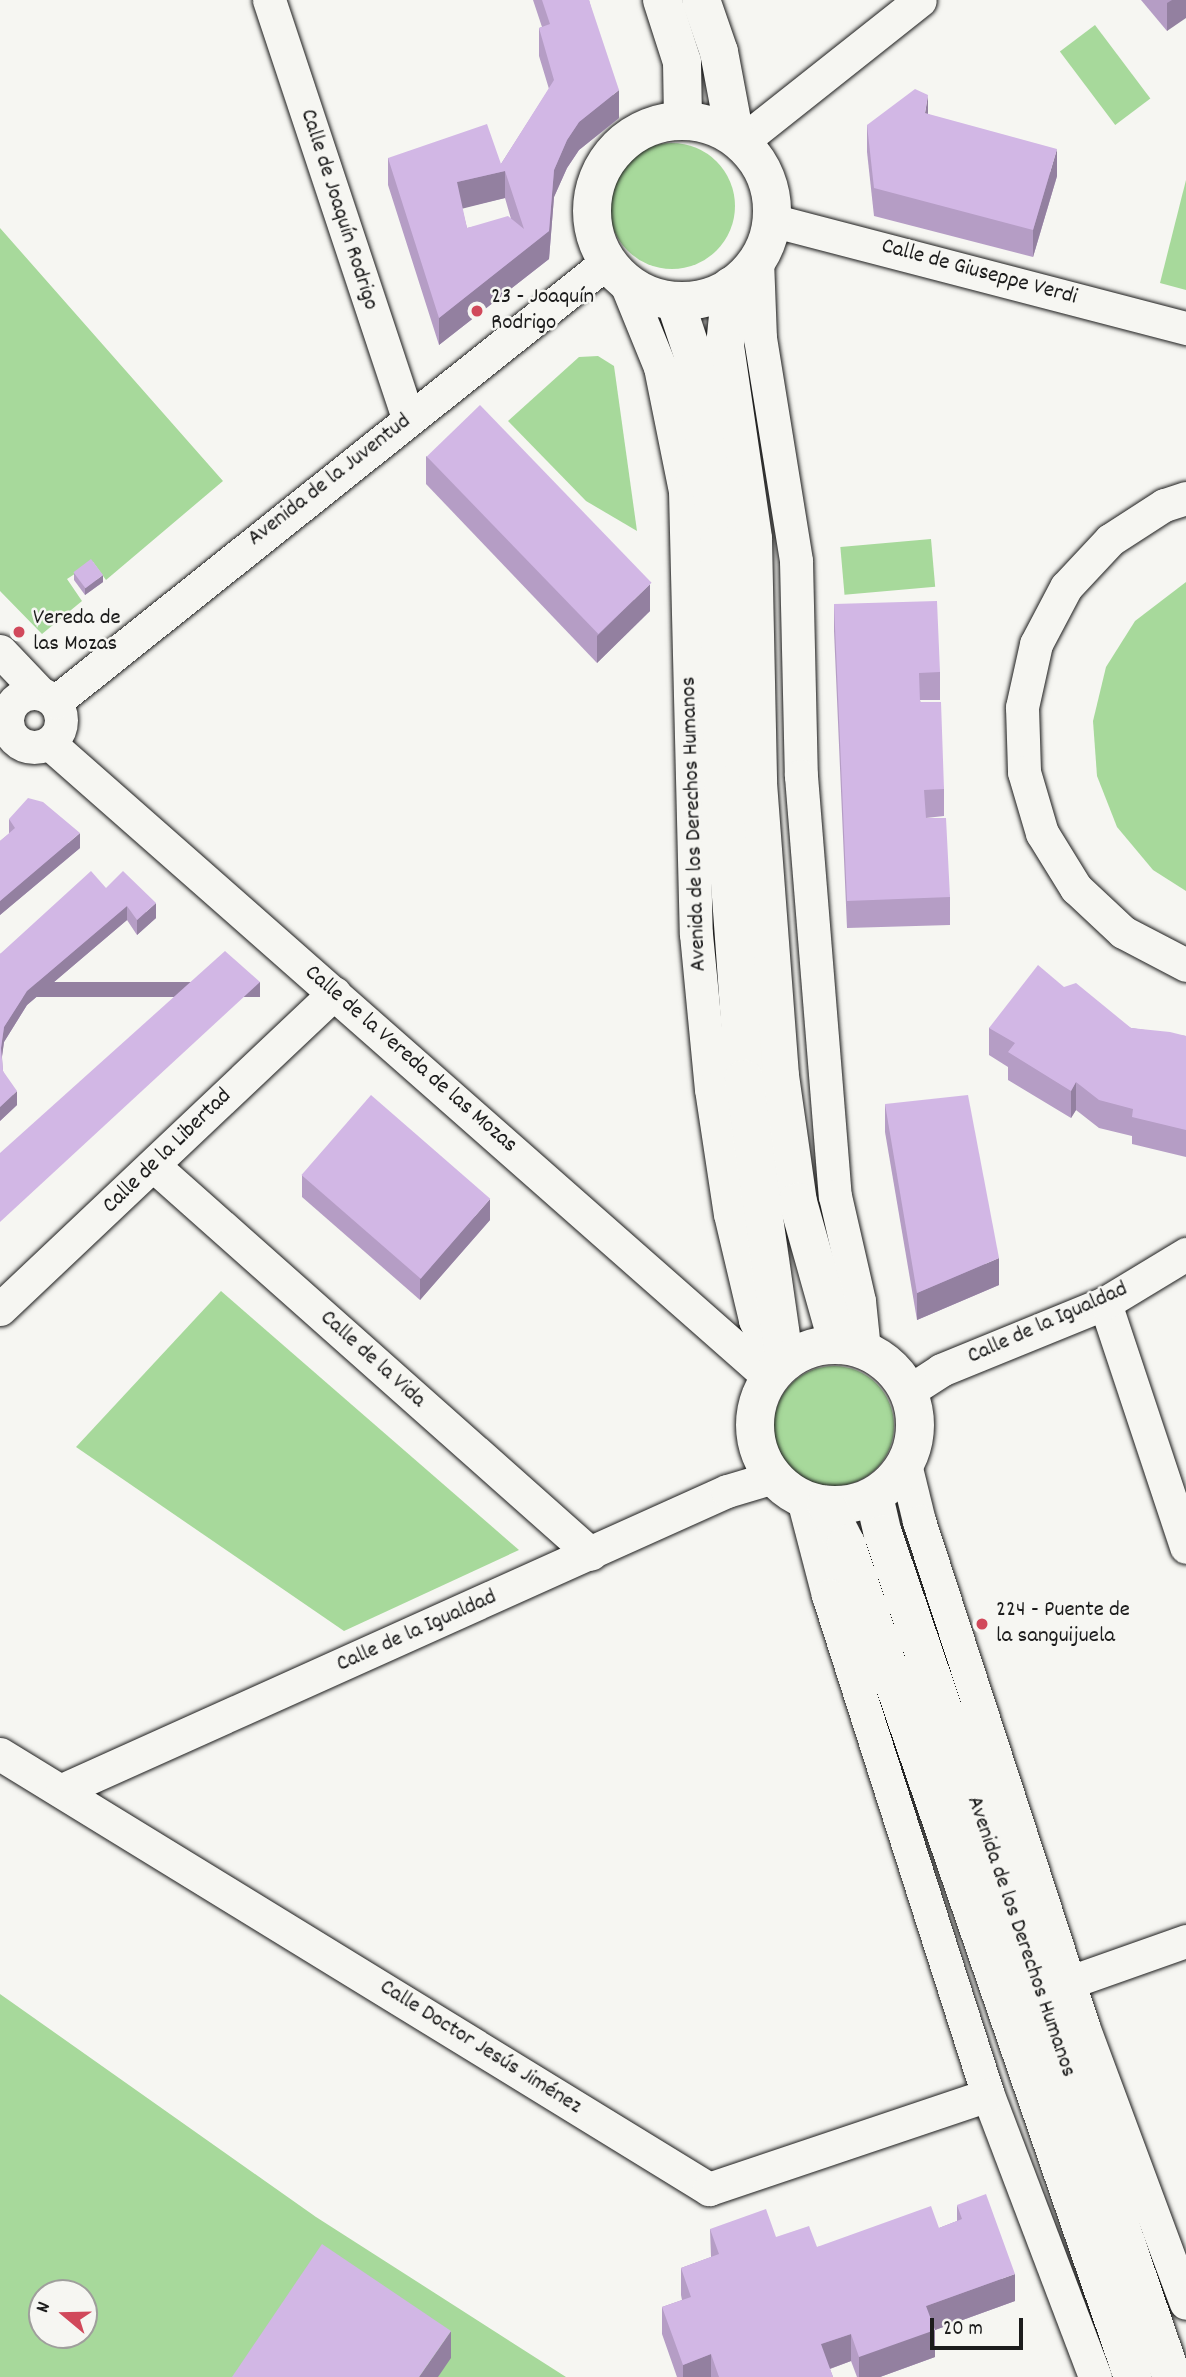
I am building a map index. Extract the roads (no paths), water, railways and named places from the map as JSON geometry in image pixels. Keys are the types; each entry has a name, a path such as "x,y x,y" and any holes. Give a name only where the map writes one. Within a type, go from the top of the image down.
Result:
{"main road":[{"path":"662,0 682,62 682,120"},
{"path":"702,0 719,52 738,140 766,177 771,220 757,260 731,286 704,298 675,301 648,295 616,271 592,215 602,168 636,133 682,120 704,123 738,140"},
{"path":"731,286 724,346 753,539 758,783 780,1076 798,1202 851,1347"},
{"name":"Avenida de los Derechos Humanos","path":"675,301 693,355 719,544 723,785 744,1079 777,1369"},
{"path":"851,1347 890,1366 909,1391 916,1428 905,1464 874,1496 859,1502 801,1494 761,1455 755,1430 757,1404 777,1369 801,1351 851,1347"},
{"name":"Avenida de los Derechos Humanos","path":"801,1494 846,1544 1133,2377"},
{"name":"Avenida de los Derechos Humanos","path":"874,1496 883,1534 1172,2377"}],"street":[{"name":"Calle de Joaquín Rodrigo","path":"269,0 408,419"},
{"path":"738,140 920,0"},
{"name":"Calle de Giuseppe Verdi","path":"771,220 1186,328"},
{"path":"757,260 760,338 796,561 801,776 834,1183 859,1301 851,1347"},
{"name":"Avenida de la Juventud","path":"48,698 408,419 616,271"},
{"name":"Avenida de los Derechos Humanos","path":"616,271 660,367 685,491 696,933 710,1089 730,1214 752,1307 777,1369"},
{"path":"1186,498 1164,505 1110,540 1066,587 1036,644 1022,707 1027,784 1042,833 1076,888 1123,932 1186,965"},
{"path":"0,651 48,698 60,723 49,743 37,747 5,728 19,698 48,698"},
{"name":"Calle de la Vereda de las Mozas","path":"49,743 334,993 777,1369"},
{"name":"Calle de la Libertad","path":"0,1309 334,993"},
{"name":"Calle de la Vida","path":"154,1166 591,1554"},
{"name":"Calle de la Igualdad","path":"909,1391 941,1370 1105,1303 1186,1255"},
{"path":"1105,1303 1186,1547"},
{"name":"Avenida de los Derechos Humanos","path":"905,1464 919,1521 1070,1982 1186,2303"},
{"name":"Calle de la Igualdad","path":"62,1790 591,1554 727,1490 801,1494"},
{"path":"801,1494 828,1595 988,2095 1095,2377"},
{"name":"Calle Doctor Jesús Jiménez","path":"0,1754 709,2189 988,2095"},
{"path":"1070,1982 1186,1941"}],"place":[{"name":"23 - Joaquín Rodrigo","path":"477,311"},
{"name":"Vereda de las Mozas","path":"19,632"},
{"name":"224 - Puente de la sanguijuela","path":"982,1624"}]}
